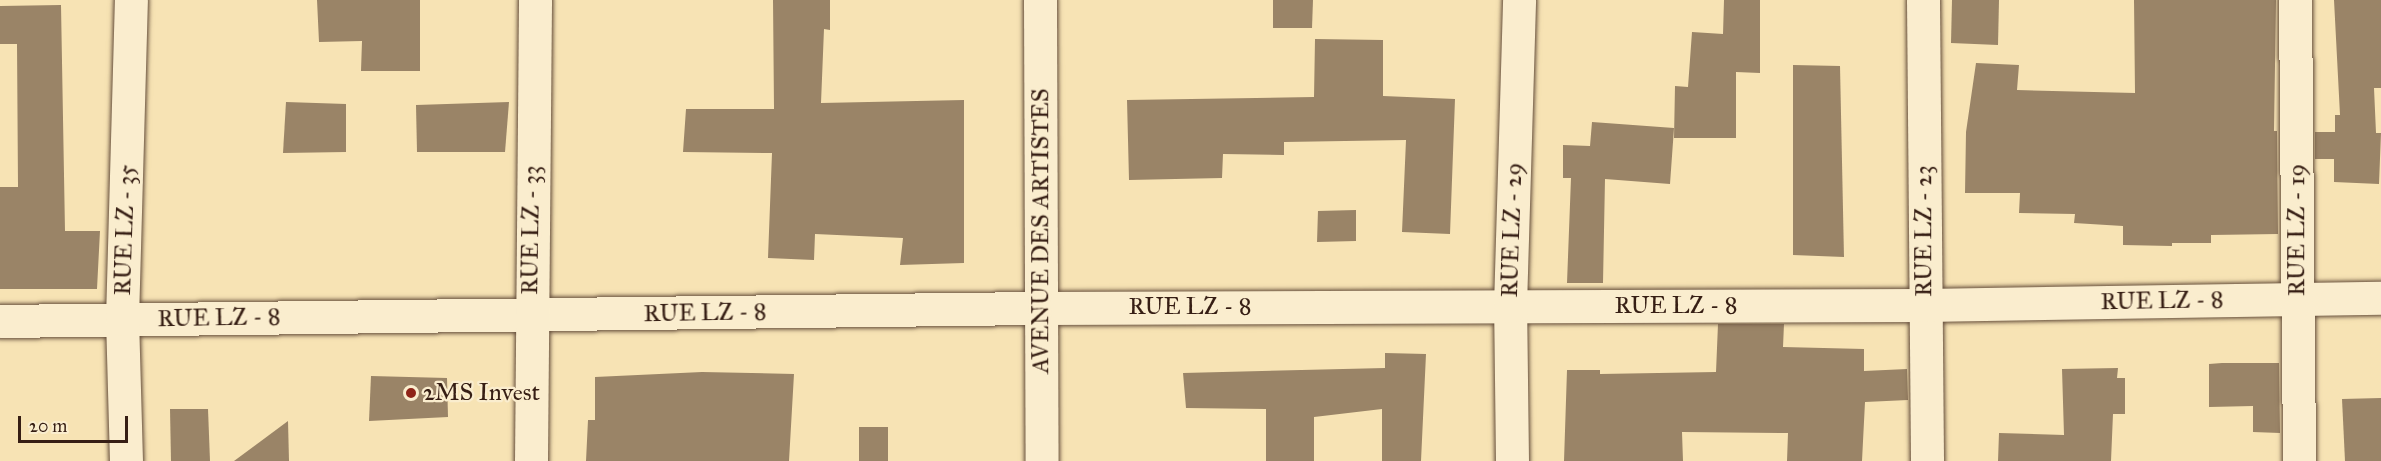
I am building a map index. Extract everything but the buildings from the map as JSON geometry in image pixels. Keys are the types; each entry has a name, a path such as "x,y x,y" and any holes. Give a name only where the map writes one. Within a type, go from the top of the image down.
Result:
{"street":[{"name":"RUE LZ - 35","path":"126,461 122,320 131,0"},
{"name":"RUE LZ - 33","path":"531,461 530,315 535,0"},
{"name":"AVENUE DES ARTISTES","path":"1040,0 1042,461"},
{"name":"RUE LZ - 29","path":"1512,461 1510,306 1519,0"},
{"name":"RUE LZ - 23","path":"1923,0 1927,461"},
{"name":"RUE LZ - 19","path":"2295,0 2299,461"},
{"name":"RUE LZ - 8","path":"0,321 1041,308 1924,305 2381,298"}],"place":[{"name":"2MS Invest","path":"411,393"}]}
